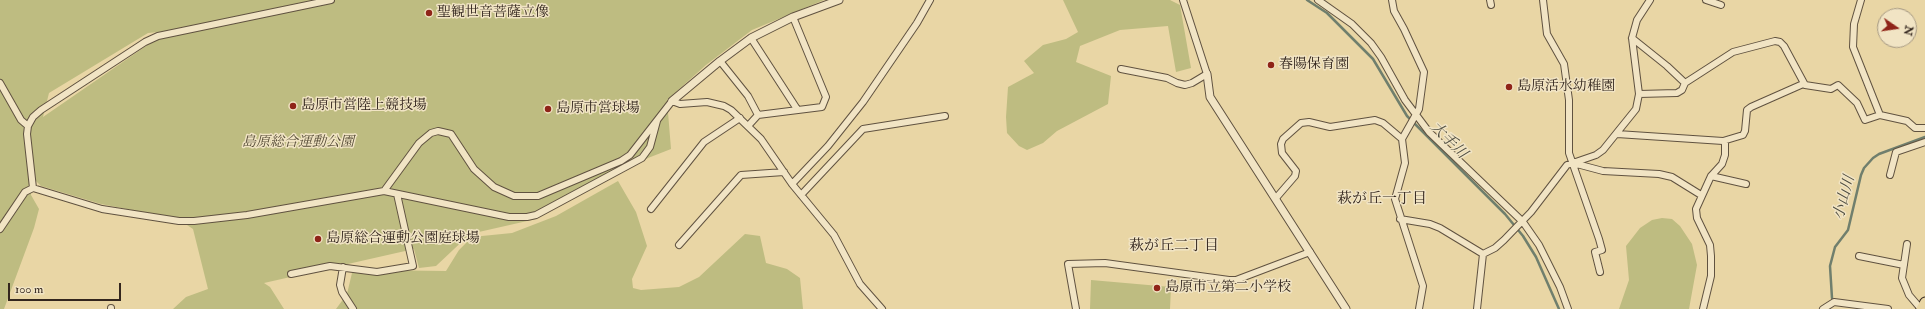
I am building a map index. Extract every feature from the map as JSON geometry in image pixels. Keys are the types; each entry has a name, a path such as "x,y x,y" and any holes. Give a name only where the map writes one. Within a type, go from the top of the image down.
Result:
{"main road":[{"path":"1921,309 1925,302"}],"street":[{"path":"34,188 27,134 28,126 41,110 145,42 158,36 331,0"},
{"path":"384,191 419,143 431,133 438,131 451,134 474,169 494,187 514,196 538,196 621,161 638,147 657,118 672,101 720,61 751,38 793,17 840,0"},
{"path":"792,184 828,146 862,102 917,23 930,0"},
{"path":"1184,0 1207,74 1210,97 1346,309"},
{"path":"1318,0 1352,24 1371,43 1381,57 1415,117 1522,223 1543,252 1560,287 1568,309"},
{"path":"1392,0 1394,11 1423,67 1424,78 1421,102 1411,125 1402,139 1405,163 1395,199 1400,219 1423,286 1419,309"},
{"path":"1544,0 1547,34 1564,64 1569,100 1569,153 1571,163 1600,239 1602,250 1595,252 1600,272"},
{"path":"1483,254 1495,248 1522,223 1563,170 1571,163 1596,155 1603,150 1636,109 1639,94 1632,38 1637,20 1650,0"},
{"path":"1706,0 1721,5"},
{"path":"1861,0 1854,24 1853,47 1880,115"},
{"path":"748,126 758,115 822,106 826,97 793,17"},
{"path":"751,38 797,109"},
{"path":"1632,38 1667,66 1685,83"},
{"path":"1639,94 1677,93 1682,90 1685,83 1726,55 1775,41 1780,42 1784,46 1803,84 1828,89 1838,86 1857,103 1863,119 1869,120 1880,115 1908,121 1915,128 1925,128"},
{"path":"720,61 748,96 758,115"},
{"path":"1121,69 1167,78 1185,85 1192,83 1207,74"},
{"path":"0,83 21,120 28,126"},
{"path":"1617,134 1725,141 1743,135 1745,132 1747,110 1751,107 1803,84"},
{"path":"672,101 680,104 715,104 724,106 740,118 761,139 792,184 834,235 860,284 882,309"},
{"path":"802,195 863,129 945,116"},
{"path":"0,229 25,192 34,188 102,209 179,221 194,221 247,215 384,191 519,218 536,215 646,155 650,147 657,118"},
{"path":"651,208 704,142 740,118"},
{"path":"1276,198 1295,176 1296,171 1282,153 1281,144 1283,139 1301,123 1309,122 1330,128 1375,120 1383,123 1402,139"},
{"path":"1703,309 1711,276 1711,256 1707,237 1695,213 1711,176 1722,164 1725,155 1725,141"},
{"path":"1890,175 1896,152 1925,142"},
{"path":"1571,163 1603,171 1659,174 1672,177 1702,195"},
{"path":"679,245 741,175 784,172"},
{"path":"1711,176 1746,184"},
{"path":"291,274 330,266 343,266 384,272 413,266 397,194"},
{"path":"1400,219 1430,224 1440,228 1483,254"},
{"path":"1907,244 1902,278 1909,295 1921,309"},
{"path":"1076,309 1069,279 1068,264 1105,263 1236,280 1310,252"},
{"path":"1477,309 1483,254"},
{"path":"1859,256 1904,265"},
{"path":"343,266 340,285 342,292 353,309"},
{"path":"1824,309 1834,302 1888,309"}],"green space":[{"name":"島原総合運動公園","path":"0,0 824,0 752,30 706,65 667,100 671,149 648,158 536,219 470,234 436,266 419,268 414,249 264,283 270,287 284,309 173,309 186,297 208,289 193,229 178,219 101,204 41,186 36,181 33,163 31,168 31,195 39,209 34,228 4,309 0,309","holes":["220,26 159,39 146,46 43,117 49,93 148,33"]},
{"path":"1063,0 1170,0 1180,5 1191,68 1176,72 1168,26 1120,30 1080,46 1076,62 1111,76 1108,104 1057,131 1043,143 1027,150 1019,146 1007,133 1006,117 1008,87 1034,73 1024,61 1043,45 1066,39 1078,32"},
{"path":"618,181 636,212 647,246 632,279 633,288 641,290 679,287 699,277 745,234 760,236 766,263 787,269 800,278 803,309 336,309 347,294 352,273 369,270 446,271 459,250 472,237 512,233 556,216"},
{"path":"1662,218 1672,219 1680,226 1692,244 1697,265 1689,309 1619,309 1629,280 1626,246 1640,228 1652,220"},
{"path":"1091,280 1171,287 1170,309 1090,309"}],"waterway":[{"name":"大手川","path":"1307,0 1327,13 1373,59 1407,116 1505,214 1523,236 1536,257 1559,309"},
{"name":"小山川","path":"1832,298 1830,266 1835,247 1848,230 1864,168 1879,154 1925,137"}],"place":[{"name":"聖観世音菩薩立像","path":"429,13"},
{"name":"春陽保育園","path":"1271,65"},
{"name":"島原活水幼稚園","path":"1509,87"},
{"name":"島原市営陸上競技場","path":"293,106"},
{"name":"島原市営球場","path":"548,109"},
{"name":"島原総合運動公園庭球場","path":"318,239"},
{"name":"島原市立第二小学校","path":"1157,288"}],"district":[{"name":"萩が丘一丁目","path":"1382,200"},
{"name":"萩が丘二丁目","path":"1174,247"}]}
